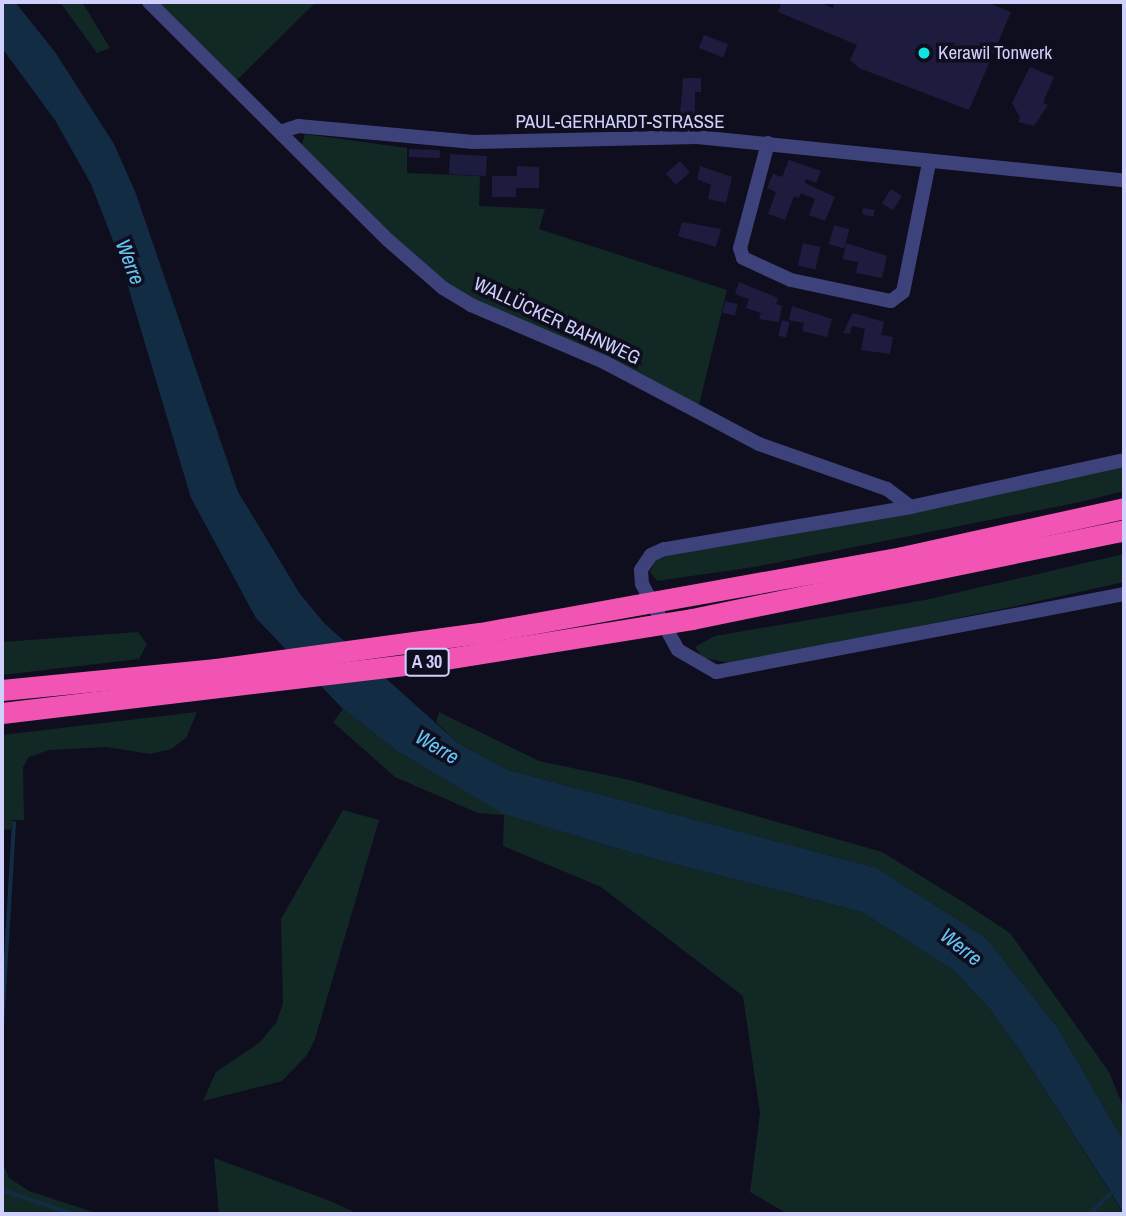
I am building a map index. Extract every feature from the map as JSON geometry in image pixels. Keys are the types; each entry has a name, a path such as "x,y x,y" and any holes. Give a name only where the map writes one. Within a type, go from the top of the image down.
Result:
{"highway":[{"name":"A 30","path":"2,690 149,676 480,633 680,599 1124,508"},
{"name":"A 30","path":"2,713 160,697 428,662 692,619 1124,530"}],"street":[{"name":"WALLÜCKER BAHNWEG","path":"149,2 283,131 417,268 471,305 604,362 759,444 887,489 911,507"},
{"name":"PAUL-GERHARDT-STRASSE","path":"283,131 298,126 473,142 697,137 929,163 1124,180"},
{"path":"768,144 740,248 743,258 791,280 891,300 903,292 929,163"},
{"path":"1124,460 911,507 663,549 645,563 642,584 678,650 716,672 1124,594"}],"green space":[{"path":"60,2 82,2 110,48 97,53"},
{"path":"156,2 316,2 237,80"},
{"path":"305,134 407,148 407,173 480,176 479,206 545,209 539,229 727,290 698,409 473,299 426,268 301,147"},
{"path":"1124,464 1124,491 1080,502 754,567 657,581 650,572 657,557"},
{"path":"1124,554 1124,582 1016,606 736,664 703,658 695,647 715,636 925,600"},
{"path":"138,632 147,644 139,659 2,675 2,642"},
{"path":"343,709 397,751 505,814 636,854 862,912 953,970 989,1008 1020,1051 1124,1214 788,1214 750,1192 760,1113 743,996 601,887 503,846 504,815 478,813 395,777 333,722"},
{"path":"197,712 186,738 171,749 150,754 107,747 49,750 29,757 23,767 24,820 12,820 11,829 2,830 2,735"},
{"path":"439,712 539,761 634,781 882,852 963,902 1010,933 1109,1072 1124,1109 1124,1142 1058,1028 986,938 877,868 508,770 458,743 436,722"},
{"path":"343,810 379,820 315,1039 307,1055 282,1081 203,1101 216,1072 259,1043 276,1023 283,1004 281,919"},
{"path":"2,1107 3,1164 9,1178 29,1191 99,1214 2,1214"},
{"path":"214,1158 325,1199 359,1214 219,1214"}],"water":[{"name":"Werre","path":"2,2 15,2 55,52 114,144 136,194 238,492 300,594 325,624 458,743 508,770 877,868 986,938 1058,1028 1124,1142 1124,1213 1020,1051 989,1008 953,970 862,912 636,854 504,814 397,751 343,709 256,618 191,498 119,256 91,184 55,120 2,48"}],"building":[{"name":"Kerawil Tonwerk","path":"782,2 818,2 833,8 835,2 986,2 1011,12 969,110 859,68 850,60 857,45 778,12"},
{"path":"704,35 728,44 723,57 699,48"},
{"path":"1030,67 1054,77 1043,103 1048,105 1034,126 1018,122 1020,117 1012,103"},
{"path":"683,78 701,78 701,92 695,92 695,115 680,114"},
{"path":"409,149 440,150 440,158 409,157"},
{"path":"450,154 487,156 486,176 449,174"},
{"path":"789,160 821,171 816,183 806,179 805,183 835,197 825,221 809,215 815,199 801,193 799,198 794,196 785,220 768,214 776,192 767,188 773,174 782,177"},
{"path":"680,161 690,172 676,185 666,174"},
{"path":"517,166 539,167 539,188 516,188 516,197 492,197 492,176 517,176"},
{"path":"700,166 732,177 726,203 708,199 711,185 697,179"},
{"path":"891,189 902,196 893,210 882,203"},
{"path":"863,208 875,210 873,217 862,214"},
{"path":"682,222 721,229 716,247 678,236"},
{"path":"834,225 849,229 844,248 829,244"},
{"path":"803,243 821,247 815,269 798,265"},
{"path":"846,243 887,256 882,278 856,273 858,262 843,259"},
{"path":"739,282 778,298 776,304 782,306 779,322 759,319 761,313 746,308 749,299 735,294"},
{"path":"725,301 738,304 735,316 722,313"},
{"path":"792,306 832,319 827,337 802,331 804,323 789,320"},
{"path":"853,313 884,322 881,335 893,337 890,354 861,350 865,329 852,326 850,334 843,333"},
{"path":"782,320 790,322 786,337 778,336"}],"waterway":[{"path":"2,1025 14,823"},
{"path":"2,1190 74,1214"},
{"path":"1092,1212 1113,1191"}],"place":[{"name":"Kerawil Tonwerk","path":"924,53"}]}
